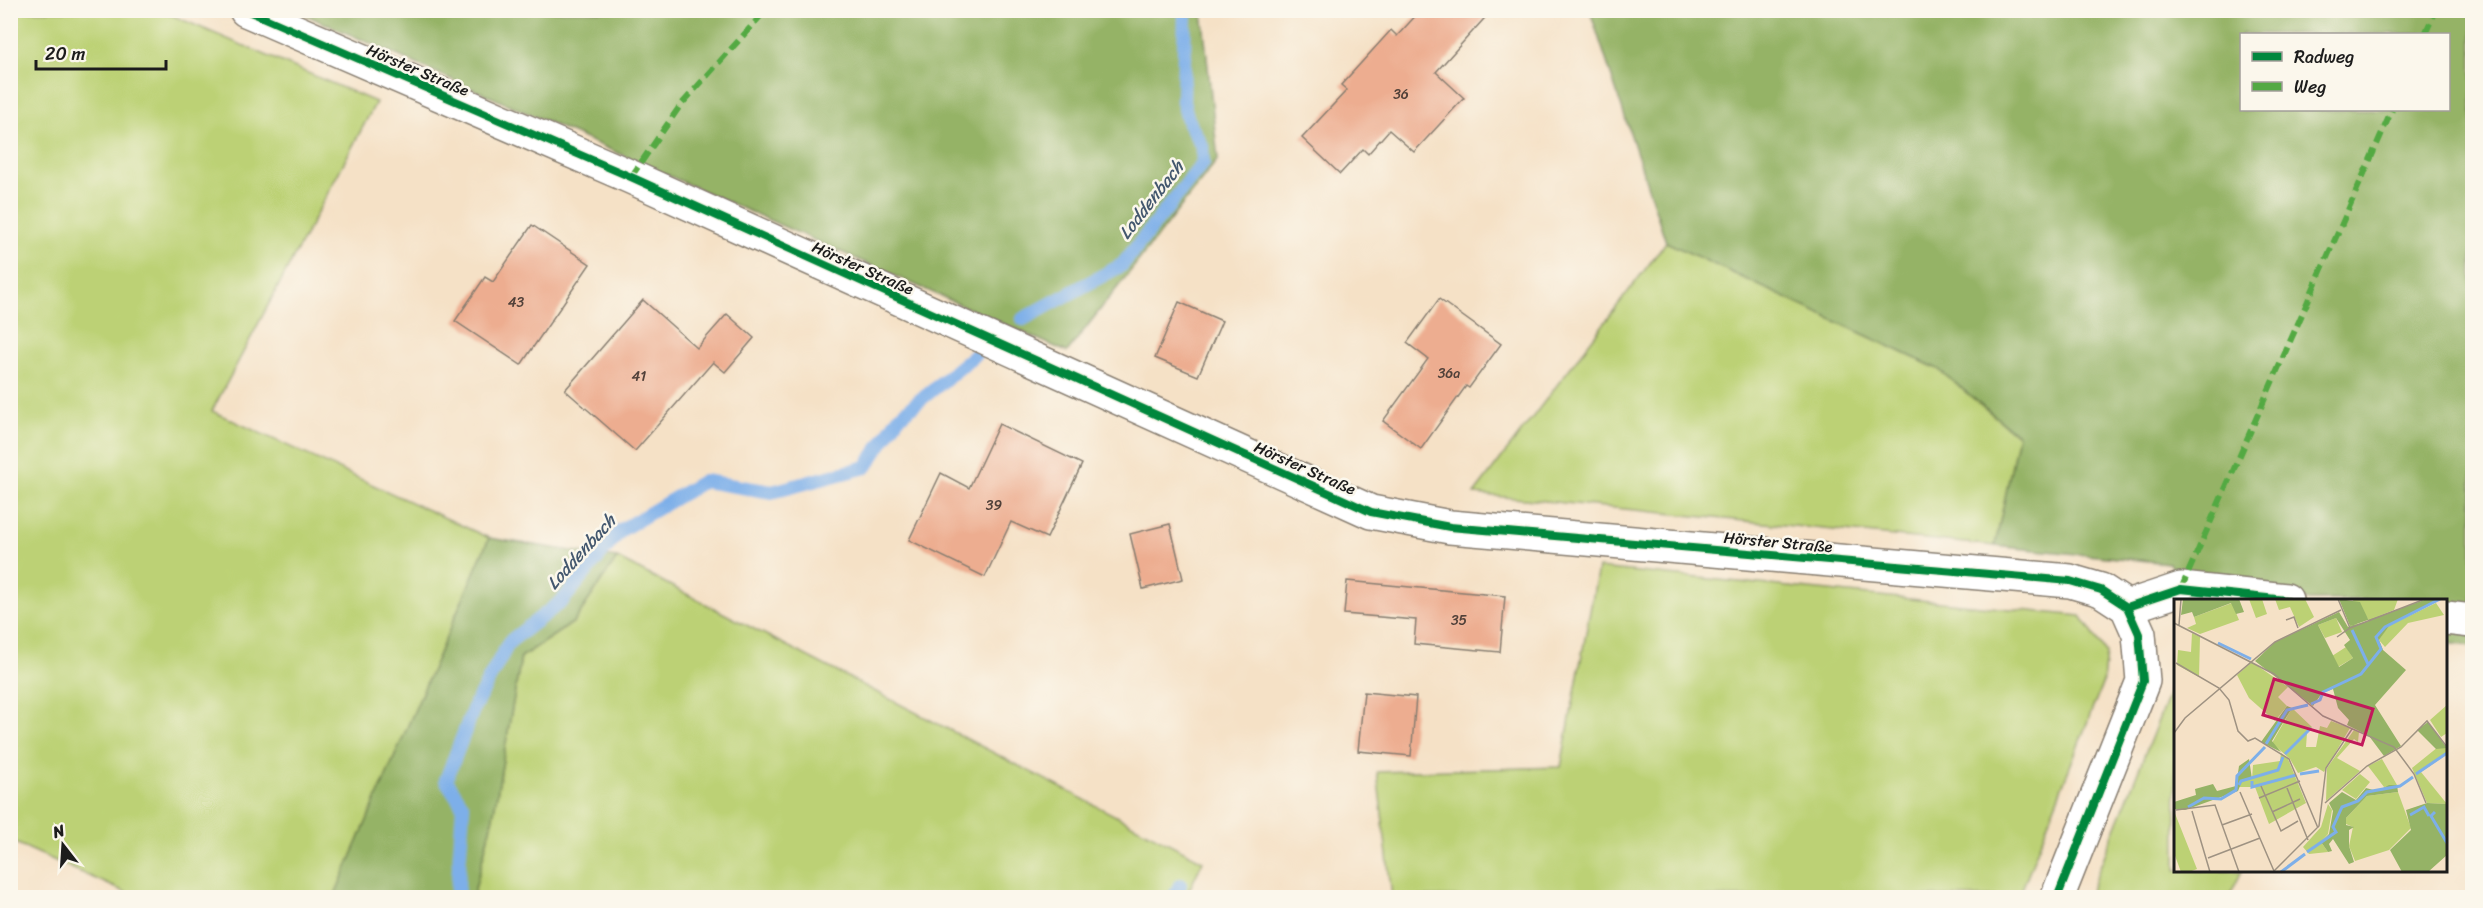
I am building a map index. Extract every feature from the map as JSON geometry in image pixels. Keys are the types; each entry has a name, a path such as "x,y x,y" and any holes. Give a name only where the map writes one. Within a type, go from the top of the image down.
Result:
{"street":[{"name":"Hörster Straße","path":"246,10 631,177 1371,512 1450,527 2070,581 2101,590 2127,607"},
{"path":"2057,897 2143,681 2139,634 2127,607 2181,589 2276,599"},
{"path":"2447,618 2472,621"}],"green space":[{"path":"11,11 162,11 376,102 212,411 489,538 334,897 136,897 11,841"},
{"path":"297,11 1202,11 1218,159 1067,352"},
{"path":"1590,11 2472,11 2472,646 2447,643 2447,599 2187,599 2169,563 1995,546 2018,435 1938,369 1666,242"},
{"path":"1666,242 1938,369 2018,436 1995,546 1474,494"},
{"path":"489,538 617,558 574,622 521,657 493,817 473,897 334,897"},
{"path":"617,558 1203,861 1185,898 473,898 493,817 521,657 574,622"},
{"path":"1598,568 2081,616 2106,653 2103,682 2019,897 1392,897 1377,772 1561,767"},
{"path":"2174,681 2174,872 2242,872 2229,897 2088,897"}],"building":[{"path":"1421,10 1492,10 1436,72 1464,98 1414,152 1389,130 1368,154 1363,149 1340,174 1302,138 1347,90 1341,85 1391,30 1397,36"},
{"path":"532,225 590,264 521,365 455,321 485,277 493,282"},
{"path":"1439,299 1501,344 1469,388 1466,386 1421,449 1383,421 1428,359 1407,343"},
{"path":"643,300 697,348 727,314 754,338 725,372 713,362 635,451 565,390"},
{"path":"1179,302 1222,321 1198,376 1155,358"},
{"path":"999,424 1082,464 1047,538 1011,522 985,577 909,540 941,473 969,488"},
{"path":"1170,524 1183,579 1143,589 1130,534"},
{"path":"1347,581 1505,596 1500,652 1414,644 1416,620 1344,614"},
{"path":"1364,692 1416,697 1411,756 1358,751"}],"waterway":[{"name":"Loddenbach","path":"1023,319 1122,265 1203,163 1202,146 1189,123 1183,102 1185,10"},
{"name":"Loddenbach","path":"457,898 463,806 446,780 474,707 509,642 562,601 621,530 704,481 772,492 866,467 898,418 975,355"},
{"path":"1174,898 1180,885"}],"marked path":[{"path":"631,177 680,106 766,10"},
{"path":"2425,33 2436,10"},
{"path":"2181,589 2392,111"}],"cycle path":[{"path":"246,10 631,177 1371,512 1450,527 2070,581 2101,590 2127,607 2139,634 2143,681 2057,898"},
{"path":"2127,607 2181,589 2276,599"}]}
